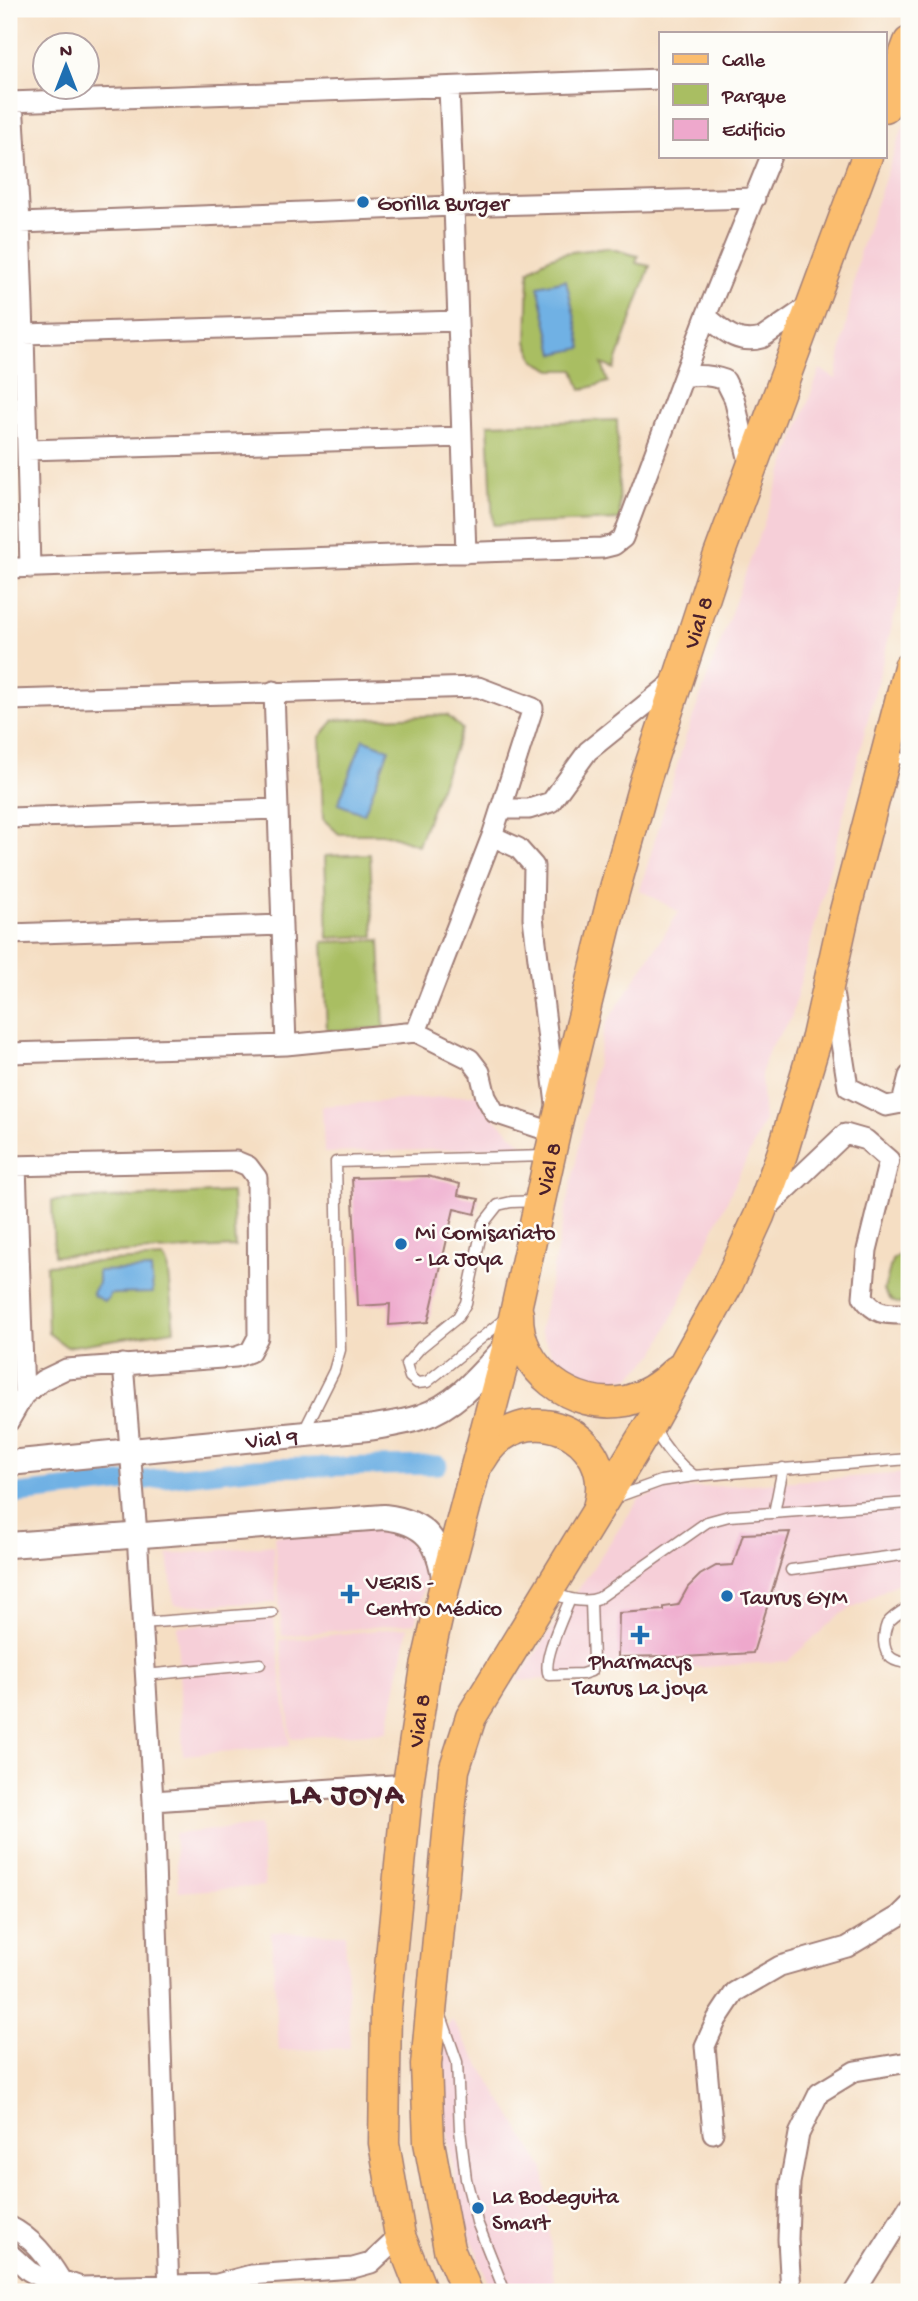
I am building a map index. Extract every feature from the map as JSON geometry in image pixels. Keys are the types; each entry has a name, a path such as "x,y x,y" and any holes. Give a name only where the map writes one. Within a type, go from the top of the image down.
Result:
{"main road":[{"path":"886,104 908,49"},
{"name":"Vial 8","path":"422,2292 400,2236 384,2143 386,2008 408,1784 426,1667 508,1345 554,1136 614,892 645,781 750,467 866,158"},
{"name":"Vial 8","path":"467,2292 449,2249 429,2142 426,2065 454,1770 471,1717 559,1595 600,1507 690,1355 727,1286 759,1216 805,1080 844,915 896,749 909,667"},
{"path":"519,1299 518,1320 533,1363 554,1384 581,1398 611,1402 640,1396 667,1381 690,1355"},
{"path":"476,1473 487,1449 506,1432 531,1424 557,1427 580,1440 596,1461 601,1486 600,1507"}],"street":[{"path":"30,568 20,223 11,102 659,79"},
{"path":"449,88 466,553"},
{"path":"9,568 602,548 619,542 624,538 706,316 770,158"},
{"path":"20,223 454,206 755,198"},
{"path":"706,316 736,339 752,340 762,338 810,305"},
{"path":"24,334 458,321"},
{"path":"684,377 710,375 725,380 734,398 750,467"},
{"path":"28,450 462,438"},
{"path":"502,809 529,809 551,802 588,751 677,680"},
{"path":"9,700 478,687 533,708 502,809 416,1032"},
{"path":"274,691 286,1045"},
{"path":"9,818 278,809"},
{"path":"9,1053 286,1045 416,1032 470,1059 480,1072 486,1097 495,1113 554,1136 533,918 534,866 518,848 492,836"},
{"path":"9,934 282,925"},
{"path":"831,977 848,1087 886,1106 902,1102 909,1076"},
{"path":"759,1216 845,1134 866,1140 889,1160 867,1250 863,1297 870,1308 883,1314 909,1314"},
{"path":"9,1421 24,1395 43,1380 66,1369 236,1357 250,1352 258,1336 257,1178 248,1166 236,1161 12,1166 15,1294 24,1395"},
{"name":"Vial 9","path":"9,1463 368,1428 423,1417 458,1396 508,1345"},
{"path":"123,1364 153,1801 163,2287"},
{"path":"9,1545 384,1517 415,1524 434,1542 440,1555 445,1584"},
{"path":"153,1801 408,1784"},
{"path":"713,2133 705,2046 717,2019 735,1992 780,1966 847,1947 899,1916 909,1906"},
{"path":"791,2292 788,2239 790,2183 799,2134 819,2092 855,2071 909,2062"},
{"path":"855,2292 909,2206"},
{"path":"9,2226 25,2234 45,2254 61,2280"},
{"path":"9,2253 29,2271 43,2279 61,2280 81,2287 163,2287 217,2284 251,2275 353,2268 371,2263 400,2236"},
{"path":"217,2284 236,2292"}],"lane":[{"path":"302,1434 334,1371 340,1350 336,1162 554,1136"},
{"path":"519,1299 427,1382 417,1384 410,1377 406,1364 421,1347 458,1317 466,1303 483,1224 498,1205 541,1201"},
{"path":"651,1423 661,1443 675,1461 694,1476"},
{"path":"600,1507 661,1481 783,1468 909,1459"},
{"path":"774,1513 783,1468"},
{"path":"592,1601 591,1671 582,1674 549,1675 546,1667 559,1595 592,1601 707,1522 729,1516 909,1503"},
{"path":"791,1570 909,1554"},
{"path":"909,1606 887,1624 884,1642 888,1656 895,1662 909,1663"},
{"path":"142,1623 272,1614"},
{"path":"145,1675 260,1664"},
{"path":"432,1995 451,2039 457,2062 460,2130 466,2179 474,2211 505,2292"}],"shaded area":[{"path":"909,110 909,559 791,1019 770,1047 761,1074 764,1122 656,1352 631,1377 595,1384 575,1376 556,1363 540,1330 605,1025 679,912 640,890 686,736 820,369 836,379 860,250"},
{"path":"482,1094 490,1114 526,1147 324,1153 322,1106"},
{"path":"909,1473 909,1577 839,1615 788,1661 517,1681 639,1499 665,1490"},
{"name":"VERIS - Centro Médico","path":"389,1521 419,1541 429,1565 415,1623 282,1636 274,1536"},
{"path":"273,1545 277,1603 174,1605 168,1555"},
{"path":"274,1619 290,1746 183,1755 177,1626"},
{"path":"408,1627 387,1732 291,1738 280,1640"},
{"path":"260,1825 265,1886 179,1892 174,1834"},
{"path":"271,1932 345,1934 350,2048 279,2051"},
{"path":"452,2020 544,2169 555,2292 491,2292 461,2210 442,2103 445,2050 442,2030"}],"green space":[{"path":"608,248 638,256 636,263 650,266 614,369 602,364 608,382 581,390 574,370 552,370 535,361 527,342 529,271 546,259 556,256"},
{"path":"14,313 16,389 9,389 9,314"},
{"path":"617,420 620,520 493,525 488,424"},
{"path":"447,715 462,729 418,845 387,834 339,834 323,819 320,737 334,720"},
{"path":"370,854 374,936 328,938 325,856"},
{"path":"380,940 384,1028 327,1031 323,942"},
{"path":"232,1192 235,1247 54,1256 52,1201"},
{"path":"906,1249 909,1250 909,1305 894,1302 884,1290 892,1260"},
{"path":"163,1258 167,1264 174,1330 67,1347 48,1333 46,1265"}],"water":[{"path":"566,280 582,348 554,354 538,286"},
{"path":"363,739 389,749 364,814 338,804"},
{"path":"151,1269 153,1293 110,1294 104,1301 92,1292 98,1283 98,1271"}],"building":[{"name":"Mi Comisariato - La Joya","path":"427,1176 460,1184 458,1195 479,1199 475,1214 454,1209 428,1322 389,1325 390,1304 358,1306 352,1178"},
{"name":"Taurus GYM","path":"790,1532 753,1653 667,1658 618,1657 619,1613 664,1610 664,1607 678,1605 688,1587 700,1575 716,1566 733,1565 743,1534"}],"waterway":[{"path":"9,1495 255,1468 438,1465"}],"place":[{"name":"Gorilla Burger","path":"363,202"},
{"name":"Mi Comisariato - La Joya","path":"401,1244"},
{"name":"VERIS - Centro Médico","path":"350,1594"},
{"name":"Taurus GYM","path":"727,1596"},
{"name":"Pharmacys Taurus La joya","path":"640,1635"},
{"name":"La Bodeguita Smart","path":"478,2208"}],"district":[{"name":"LA JOYA","path":"347,1793"}]}
